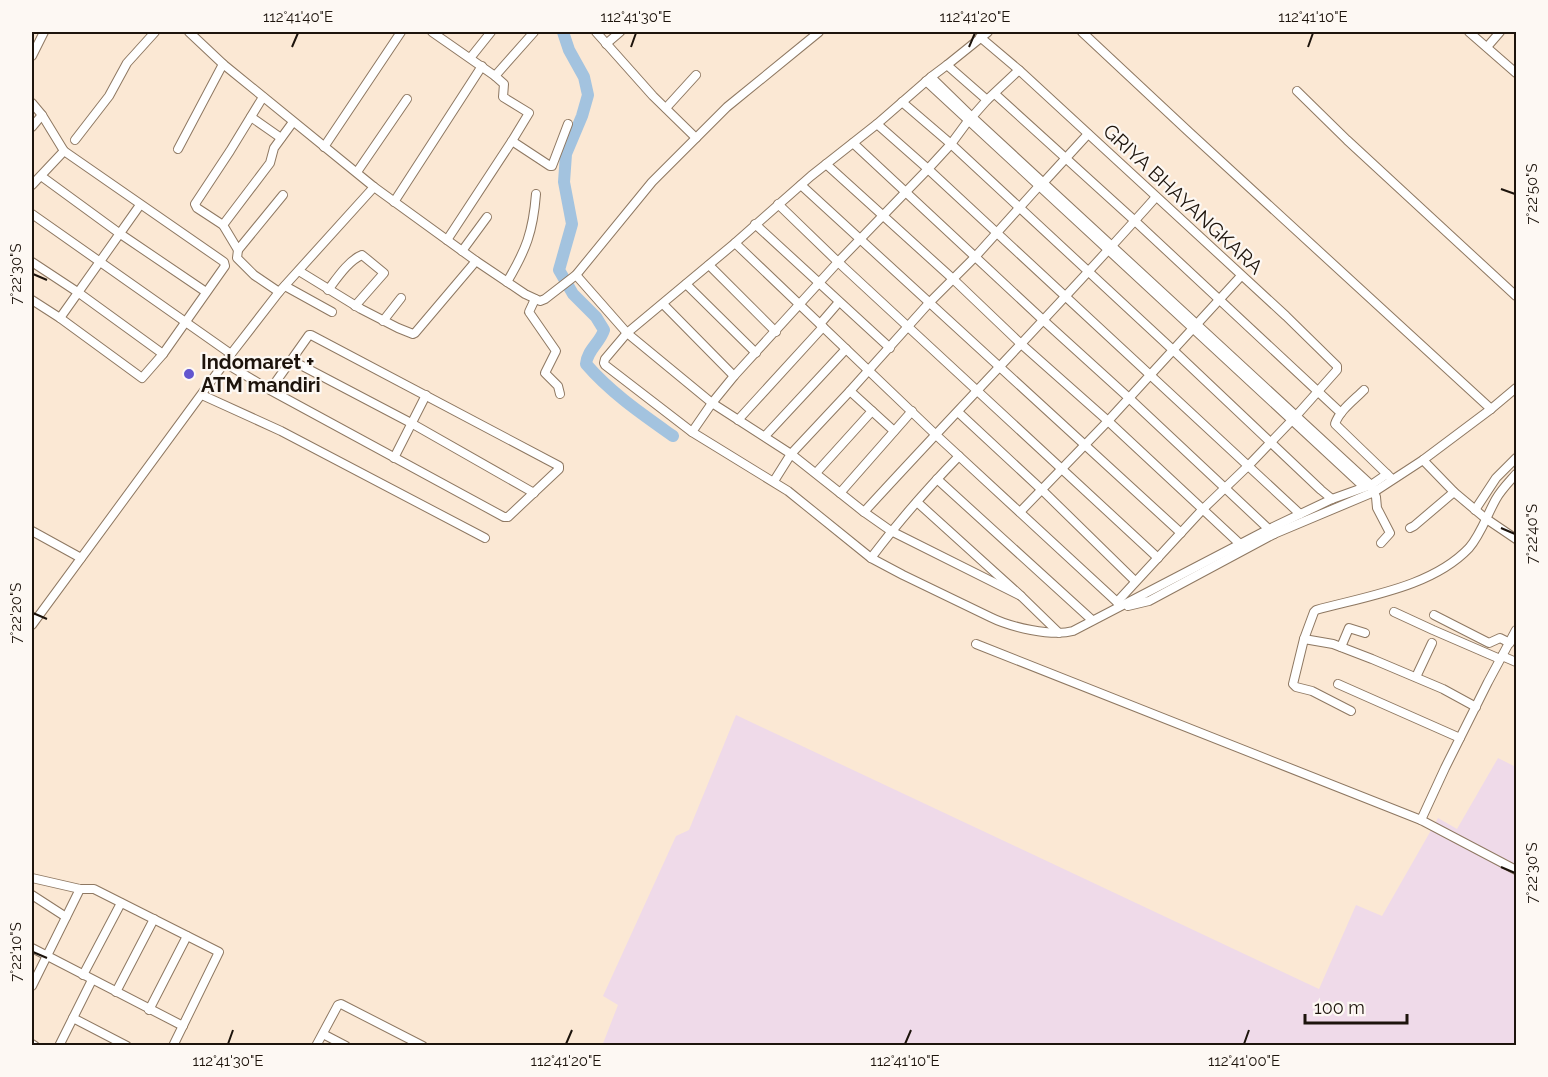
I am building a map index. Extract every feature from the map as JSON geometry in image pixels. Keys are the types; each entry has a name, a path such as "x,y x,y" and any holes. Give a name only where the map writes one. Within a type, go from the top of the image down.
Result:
{"street":[{"path":"32,56 44,32"},
{"path":"75,140 109,96 127,63 155,32"},
{"path":"189,32 223,64 374,187 476,261 540,301 576,275 652,182 727,107 819,32"},
{"path":"324,147 400,32"},
{"path":"432,32 471,57 495,76 505,85 503,98 529,113 447,240"},
{"path":"471,57 491,32"},
{"path":"495,76 534,32"},
{"path":"596,32 696,138"},
{"path":"606,44 620,32"},
{"path":"988,32 778,204 627,333 604,363 692,432 788,491 871,558 1004,624 1017,628 1059,633 1073,631 1240,544 1370,488 1423,460 1516,388"},
{"path":"1082,32 1491,409"},
{"path":"1468,32 1515,68"},
{"path":"1487,47 1500,32"},
{"name":"GRIYA BHAYANGKARA","path":"980,37 1019,70 1336,364 1337,370 1319,391"},
{"path":"178,149 223,64"},
{"path":"394,202 482,66"},
{"path":"947,66 987,100"},
{"path":"692,432 734,376 838,262 951,144 987,100 1019,70"},
{"path":"666,108 696,75"},
{"path":"928,79 1370,488 1376,497 1377,508 1390,533 1381,543"},
{"path":"1297,91 1516,296"},
{"path":"995,94 1341,413"},
{"path":"238,250 223,225 197,208 195,204 263,97"},
{"path":"357,172 407,99"},
{"path":"902,102 951,144 1332,499"},
{"path":"32,103 64,151 224,262 225,266 163,354 143,377 32,300"},
{"path":"32,127 42,116"},
{"path":"252,117 281,138"},
{"path":"223,225 270,163 274,148 293,122"},
{"path":"512,141 552,166 568,124"},
{"path":"877,124 1300,514"},
{"path":"774,481 791,454 1088,134"},
{"path":"853,143 1271,531"},
{"path":"32,185 64,151"},
{"path":"826,164 1240,544"},
{"path":"41,176 206,292"},
{"path":"801,185 1181,533"},
{"path":"32,625 279,292 374,187"},
{"path":"279,292 237,258 238,250 283,195"},
{"path":"507,282 526,247 534,215 536,195"},
{"path":"864,512 1156,197"},
{"path":"778,204 1158,558"},
{"path":"60,318 140,205"},
{"path":"32,214 231,354"},
{"path":"462,251 487,217"},
{"path":"755,224 890,348"},
{"path":"735,243 1119,606"},
{"path":"328,290 359,255 362,255 384,273 355,306"},
{"path":"299,271 355,306 411,334 415,333 476,261"},
{"path":"32,262 79,292 163,354"},
{"path":"709,265 776,332"},
{"path":"576,275 627,333 712,403 791,454 891,531 1021,596"},
{"path":"1020,512 1242,276"},
{"path":"686,284 756,353"},
{"path":"285,285 332,312"},
{"path":"384,321 401,298"},
{"path":"535,299 529,312 556,351 545,373 558,386 560,394"},
{"path":"738,420 839,302"},
{"path":"663,304 734,376"},
{"path":"225,363 270,390 504,517 508,517 559,469 559,466 311,334 270,390"},
{"path":"765,436 846,349"},
{"path":"291,360 411,423 534,493"},
{"path":"1364,390 1341,413 1335,421 1336,426 1390,477"},
{"path":"850,391 894,431"},
{"path":"1119,606 1135,581 1319,391"},
{"path":"202,395 280,431 485,538"},
{"path":"394,458 426,395"},
{"path":"816,473 872,411"},
{"path":"840,493 912,411"},
{"path":"958,412 1135,581"},
{"path":"871,558 916,502 959,456"},
{"path":"1476,511 1496,478 1516,458"},
{"path":"1423,460 1476,511 1516,539"},
{"path":"1351,711 1312,691 1294,686 1304,639 1314,612 1408,585 1451,564 1470,546 1498,495 1516,474"},
{"path":"937,479 1092,620"},
{"path":"1119,606 1149,601 1300,514 1332,499 1370,488"},
{"path":"1410,528 1454,492"},
{"path":"916,502 1059,633"},
{"path":"32,531 81,558"},
{"path":"1394,612 1432,630 1516,662"},
{"path":"1434,615 1489,643 1500,638 1510,643"},
{"path":"1341,647 1349,628 1365,633"},
{"path":"1421,820 1516,630"},
{"path":"1304,639 1341,647 1416,677 1476,707"},
{"path":"1416,677 1431,643"},
{"path":"976,644 1421,820 1516,870"},
{"path":"1338,684 1460,738"},
{"path":"32,878 80,889 94,889 219,953 173,1046"},
{"path":"32,986 80,889"},
{"path":"32,895 66,917"},
{"path":"83,975 121,903"},
{"path":"116,992 154,920"},
{"path":"149,1010 187,936"},
{"path":"32,948 183,1026"},
{"path":"59,1046 92,980"},
{"path":"316,1046 338,1005 341,1004 423,1046"},
{"path":"73,1018 127,1046"},
{"path":"323,1034 346,1046"}],"shaded area":[{"path":"736,715 1319,989 1356,905 1382,916 1438,818 1457,829 1498,758 1516,767 1516,1045 602,1046 618,1005 603,996 676,836 689,830"}],"waterway":[{"path":"563,32 569,50 584,77 588,95 566,154 564,182 572,224 559,270 573,294 596,317 604,330 586,364 616,394 673,436"}],"place":[{"name":"Indomaret + ATM mandiri","path":"189,374"}]}
